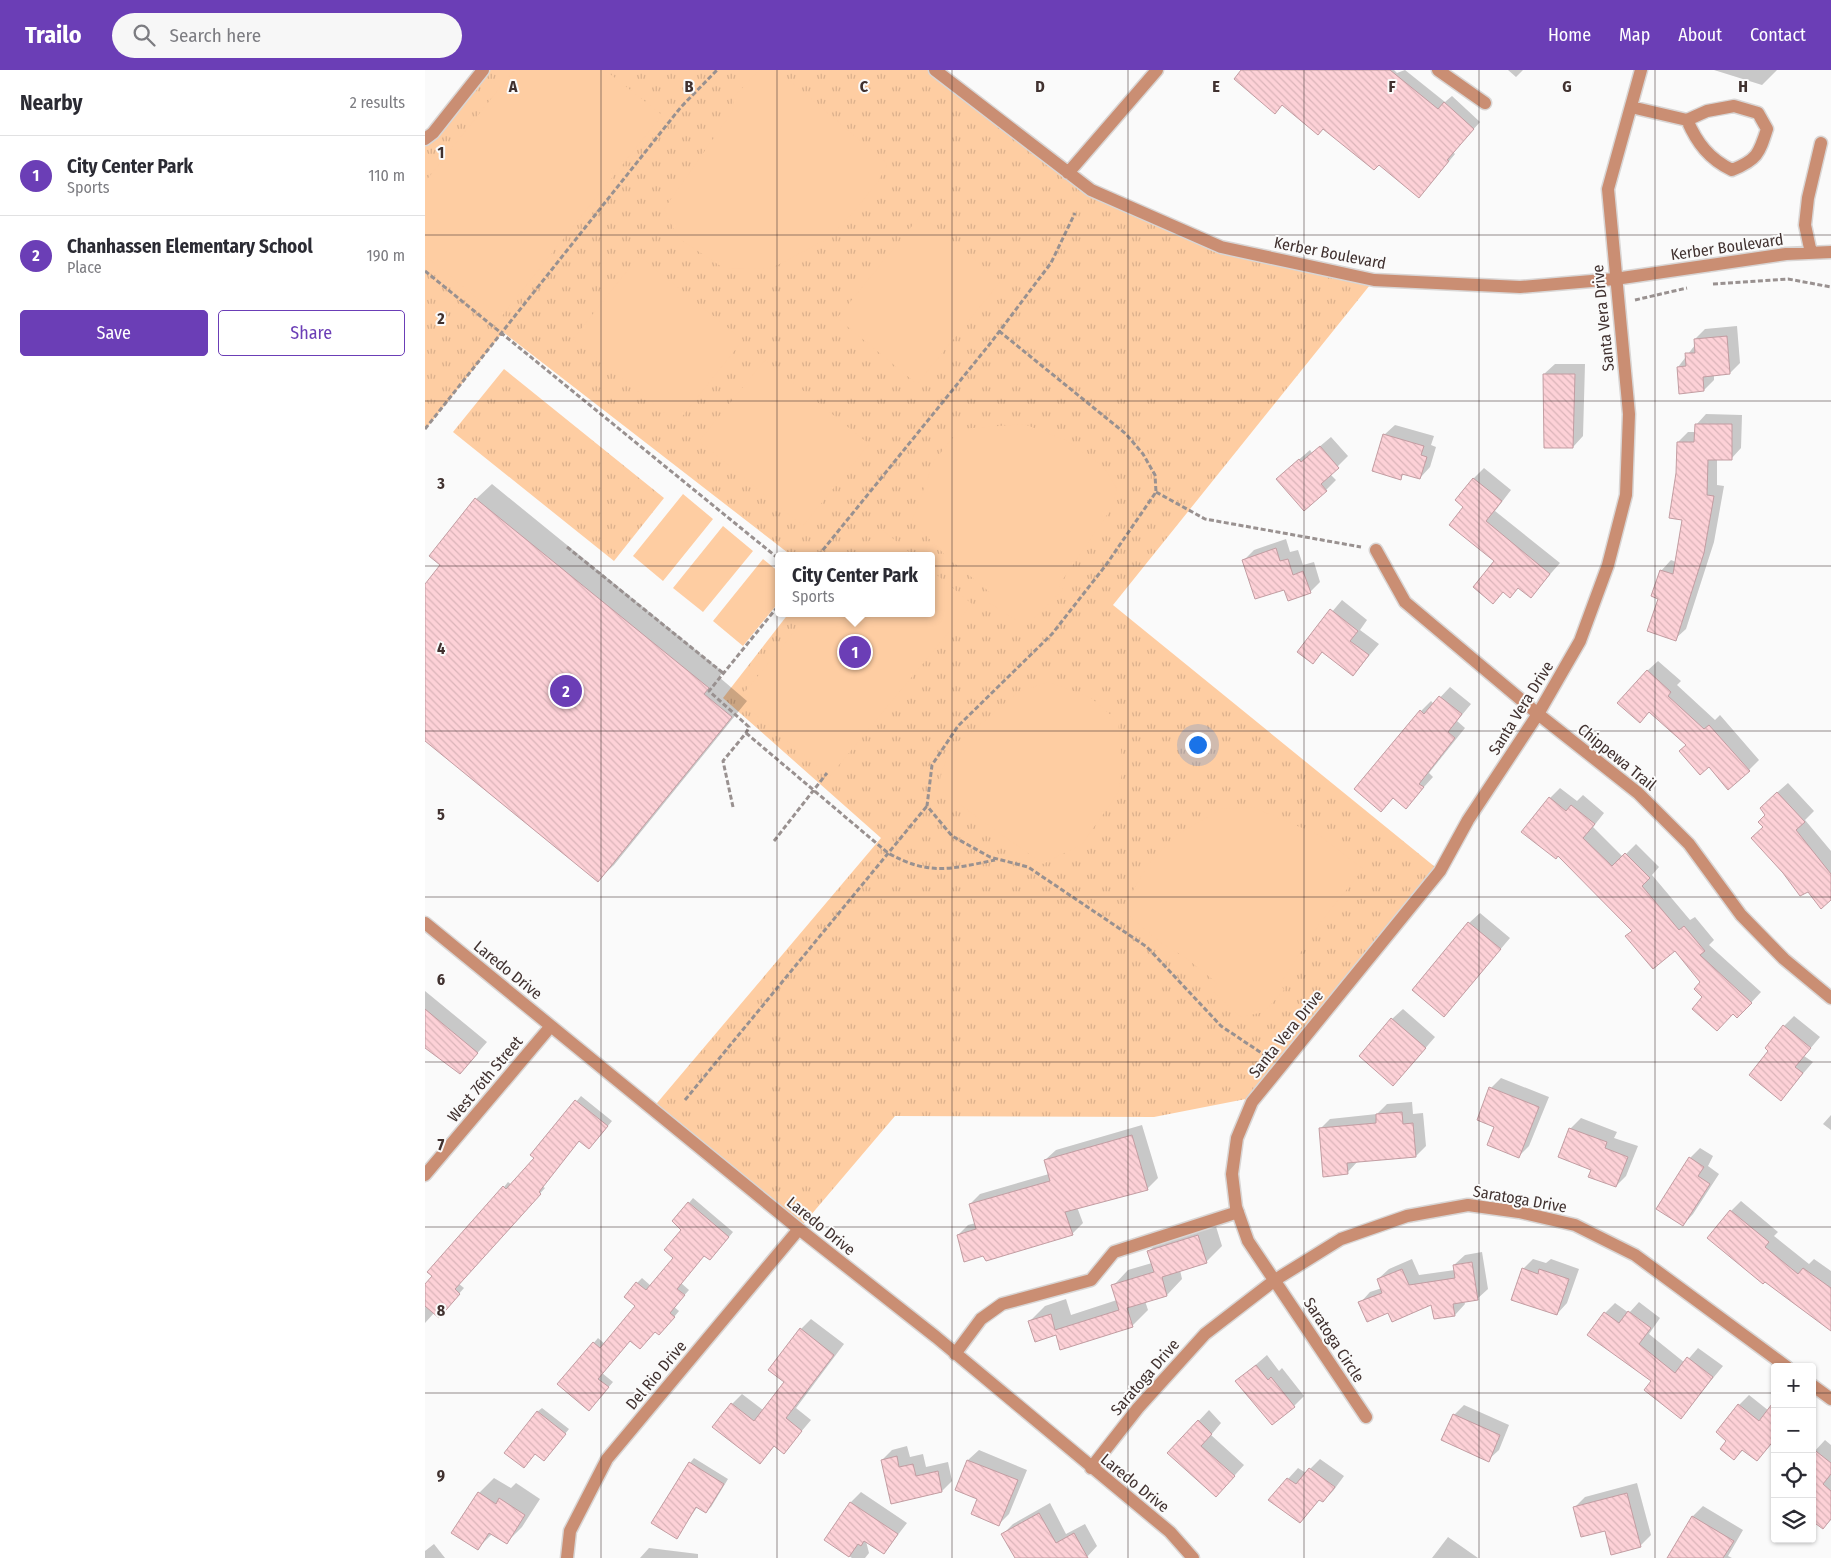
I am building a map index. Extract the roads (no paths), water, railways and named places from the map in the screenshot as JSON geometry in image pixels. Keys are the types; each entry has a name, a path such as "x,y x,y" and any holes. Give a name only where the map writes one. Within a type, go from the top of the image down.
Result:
{"street":[{"path":"425,139 433,133 483,70"},
{"name":"Kerber Boulevard","path":"935,70 1091,190 1221,247 1373,280 1521,287 1615,279 1786,254 1831,252"},
{"path":"1068,173 1157,70"},
{"path":"1438,70 1485,103"},
{"name":"Santa Vera Drive","path":"1275,1280 1249,1241 1238,1212 1232,1174 1237,1138 1253,1102 1281,1065 1440,871 1468,820 1538,714 1580,641 1608,565 1626,495 1629,414 1617,304 1608,189 1641,70"},
{"path":"1631,107 1687,120 1707,111 1734,106 1758,113 1767,129 1760,153 1744,165 1732,170 1720,164 1703,150 1687,120"},
{"path":"1811,253 1805,224 1808,198 1821,144"},
{"name":"Chippewa Trail","path":"1376,550 1405,602 1538,714 1638,793 1689,844 1741,915 1784,959 1831,998"},
{"name":"Laredo Drive","path":"425,923 955,1354 1170,1532 1193,1558"},
{"name":"West 76th Street","path":"425,1175 551,1026"},
{"name":"Saratoga Drive","path":"1091,1468 1139,1408 1205,1334 1275,1280 1341,1239 1407,1216 1467,1205 1519,1212 1575,1225 1635,1255 1782,1363"},
{"path":"955,1354 981,1319 1002,1304 1091,1280 1114,1252 1238,1212"},
{"name":"Del Rio Drive","path":"567,1558 570,1531 607,1459 799,1229"},
{"name":"Saratoga Circle","path":"1275,1280 1366,1417"},
{"path":"1816,1388 1831,1399"}],"place":[{"name":"City Center Park","path":"855,652"},
{"name":"Chanhassen Elementary School","path":"566,691"}]}
